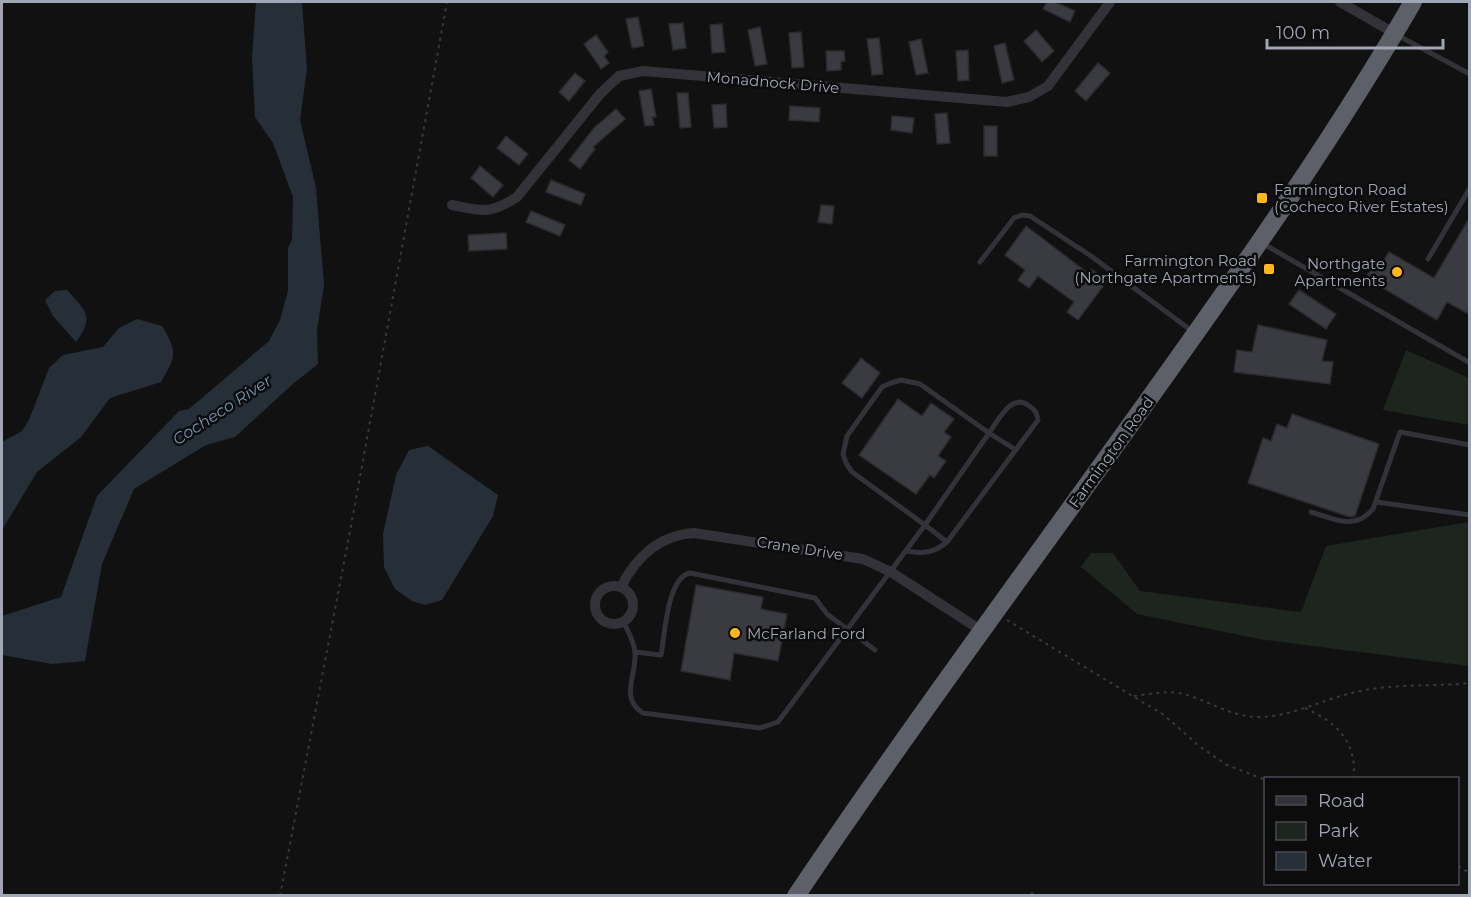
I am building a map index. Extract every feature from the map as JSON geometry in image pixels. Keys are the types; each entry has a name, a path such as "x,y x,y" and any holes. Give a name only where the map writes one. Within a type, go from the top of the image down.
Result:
{"highway":[{"name":"Farmington Road","path":"796,896 995,612 1261,242 1354,102 1413,2"}],"street":[{"name":"Monadnock Drive","path":"452,205 481,211 500,208 517,197 600,94 619,76 643,71 1007,102 1029,97 1048,86 1110,2"},
{"path":"1340,2 1394,33"},
{"name":"Crane Drive","path":"621,587 628,574 648,551 670,537 694,533 848,555 876,564 982,631"},
{"path":"615,585 621,587 630,594 634,606 632,612 623,621 613,624 602,620 595,604 599,592 615,585"}],"lane":[{"path":"1394,33 1470,74"},
{"path":"1428,259 1470,188"},
{"path":"980,262 1014,218 1022,215 1030,216 1091,256 1196,334"},
{"path":"1261,242 1470,363"},
{"path":"947,542 852,472 846,463 843,454 847,436 882,387 901,380 920,384 1016,450"},
{"path":"623,621 635,652 630,700 635,708 643,713 760,728 771,726 778,722 891,572 906,550 1011,404 1016,400 1022,401 1033,409 1038,420 947,542 931,552 919,553 906,550"},
{"path":"1311,512 1351,523 1367,516 1376,502 1400,432 1470,445"},
{"path":"1376,502 1470,515"},
{"path":"635,652 661,655 673,591 680,577 690,573 816,598 827,614 875,650"}],"path":[{"path":"280,896 447,2"},
{"path":"995,612 1064,656 1134,696 1164,716 1199,746 1227,765 1264,779"},
{"path":"1134,696 1169,692 1184,694 1226,710 1257,717 1273,716 1355,692 1378,688 1470,683"},
{"path":"1304,708 1324,717 1343,734 1355,767 1354,777"}],"green space":[{"path":"1406,350 1469,378 1469,425 1383,410"},
{"path":"1469,522 1469,666 1259,639 1137,614 1081,567 1091,553 1113,553 1140,591 1301,612 1326,546"}],"water":[{"name":"Cocheco River","path":"256,2 302,2 307,69 300,120 316,188 324,285 317,330 318,364 235,437 206,445 134,489 102,564 85,661 52,664 2,655 2,616 61,597 97,496 179,411 189,409 269,341 280,320 288,291 288,248 292,240 293,197 273,143 255,117 252,56"},
{"path":"67,290 86,314 85,326 76,342 53,316 45,300 55,291"},
{"path":"137,319 162,326 171,342 172,360 161,382 110,398 81,437 37,472 2,530 2,442 22,431 29,420 49,368 63,355 103,347 119,328"},
{"path":"428,446 498,495 493,516 442,600 425,605 412,601 395,589 384,567 383,534 396,475 409,450"}],"building":[{"path":"1047,2 1055,2 1075,11 1070,22 1043,9"},
{"path":"638,17 644,46 632,48 626,19"},
{"path":"683,23 686,48 673,50 669,24"},
{"path":"722,24 725,52 712,53 710,25"},
{"path":"760,27 767,64 755,66 748,30"},
{"path":"1036,30 1054,51 1042,62 1024,41"},
{"path":"801,32 804,67 792,68 789,33"},
{"path":"596,35 608,52 604,56 609,63 601,69 584,44"},
{"path":"879,38 883,74 872,75 867,39"},
{"path":"921,39 928,73 916,75 909,42"},
{"path":"1005,43 1014,80 1002,83 994,46"},
{"path":"968,50 969,80 958,81 956,51"},
{"path":"826,51 844,51 845,61 841,62 841,70 827,71"},
{"path":"1098,63 1110,73 1086,101 1075,91"},
{"path":"575,73 585,81 569,101 559,92"},
{"path":"651,89 656,117 652,117 654,125 645,126 639,91"},
{"path":"677,93 688,93 691,127 680,128"},
{"path":"726,104 727,127 714,128 712,105"},
{"path":"790,106 820,108 819,122 789,120"},
{"path":"616,109 625,119 593,147 595,149 580,169 569,160 594,128"},
{"path":"947,113 950,143 937,144 935,114"},
{"path":"892,116 914,118 912,133 891,130"},
{"path":"984,126 997,126 997,156 984,156"},
{"path":"506,136 528,154 519,165 497,148"},
{"path":"480,166 503,185 493,197 471,178"},
{"path":"551,180 585,194 581,205 546,192"},
{"path":"821,205 834,206 832,224 818,222"},
{"path":"531,211 565,225 560,236 526,222"},
{"name":"Northgate Apartments","path":"1470,217 1470,315 1447,302 1437,320 1366,278 1375,263 1380,266 1389,252 1434,278"},
{"path":"1026,226 1088,273 1091,269 1107,281 1078,320 1067,312 1074,302 1038,276 1029,288 1018,280 1025,270 1005,255"},
{"path":"506,233 507,249 469,251 468,235"},
{"path":"1299,290 1336,314 1326,329 1289,304"},
{"path":"1258,325 1327,340 1322,361 1333,362 1330,384 1234,372 1237,350 1252,352"},
{"path":"861,358 880,373 862,398 842,383"},
{"path":"898,399 922,416 931,403 954,419 944,432 951,437 938,456 946,461 934,478 930,475 916,494 859,455"},
{"path":"1292,414 1379,444 1355,516 1350,517 1248,483 1263,438 1271,441 1277,424 1287,428"},
{"name":"McFarland Ford","path":"696,585 763,597 761,609 787,614 778,661 734,653 730,680 681,671"}],"place":[{"name":"Farmington Road (Cocheco River Estates)","path":"1262,198"},
{"name":"Farmington Road (Northgate Apartments)","path":"1269,269"},
{"name":"Northgate Apartments","path":"1397,272"},
{"name":"McFarland Ford","path":"735,633"}]}
